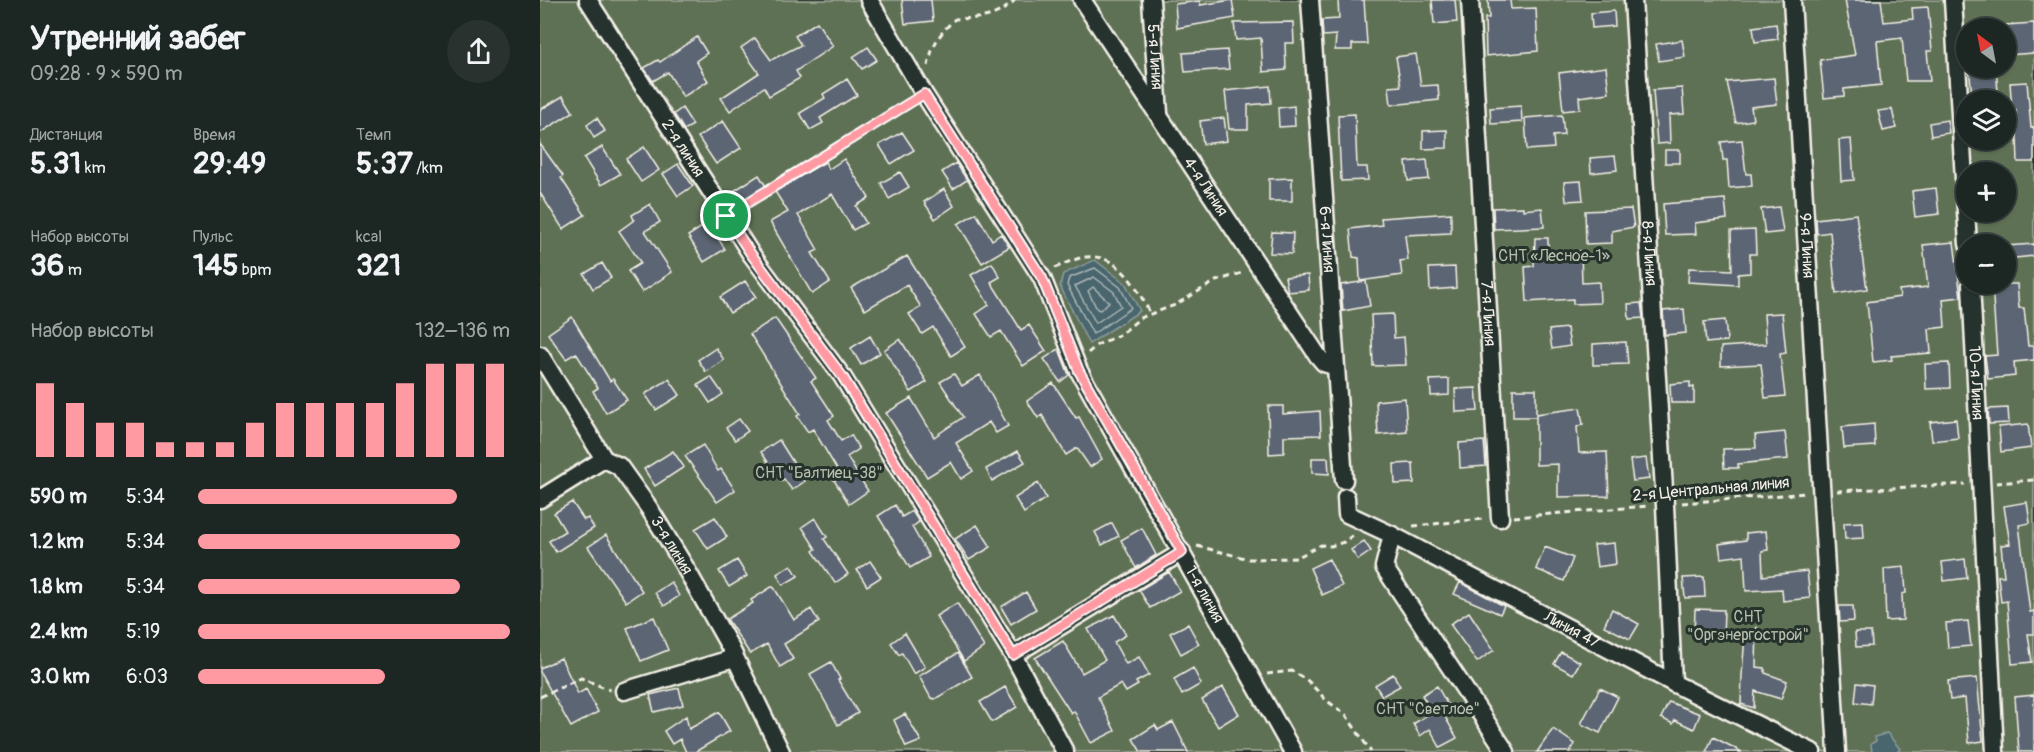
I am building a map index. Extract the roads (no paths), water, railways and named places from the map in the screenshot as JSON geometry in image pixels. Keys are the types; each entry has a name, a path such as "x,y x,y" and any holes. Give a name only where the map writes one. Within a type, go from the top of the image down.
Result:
{"street":[{"name":"2-я линия","path":"588,0 751,254 842,376 1013,655 1065,752"},
{"name":"1-я линия","path":"869,0 920,87 1039,273 1077,366 1293,752"},
{"name":"4-я Линия","path":"1082,0 1318,356 1324,363 1334,366"},
{"name":"5-я Линия","path":"1152,0 1159,115"},
{"name":"6-я Линия","path":"1310,0 1334,366 1344,480"},
{"name":"7-я Линия","path":"1470,0 1500,518"},
{"name":"8-я Линия","path":"1633,0 1665,505 1673,683"},
{"name":"9-я Линия","path":"1792,0 1837,752"},
{"path":"1953,0 1967,234"},
{"name":"10-я Линия","path":"1972,294 1995,752"},
{"name":"3-я линия","path":"540,355 604,459 619,466 649,508 685,567 781,752"},
{"path":"540,499 604,459"},
{"name":"Линия 47","path":"1346,497 1347,514 1392,535 1673,683 1812,752"},
{"path":"1392,535 1384,567 1506,752"},
{"path":"1013,655 1182,552"},
{"path":"624,691 734,658"}],"water":[{"path":"1095,260 1125,283 1140,311 1089,344 1060,286 1063,274"},
{"path":"1887,733 1900,749 1897,752 1872,752 1871,744 1876,741 1875,737"}],"park label":[{"name":"СНТ «Лесное-1»","path":"1554,256"},
{"name":"СНТ \"Балтиец-38\"","path":"819,473"},
{"name":"СНТ \"Оргэнергострой\"","path":"1748,626"},
{"name":"СНТ \"Светлое\"","path":"1428,709"}]}
